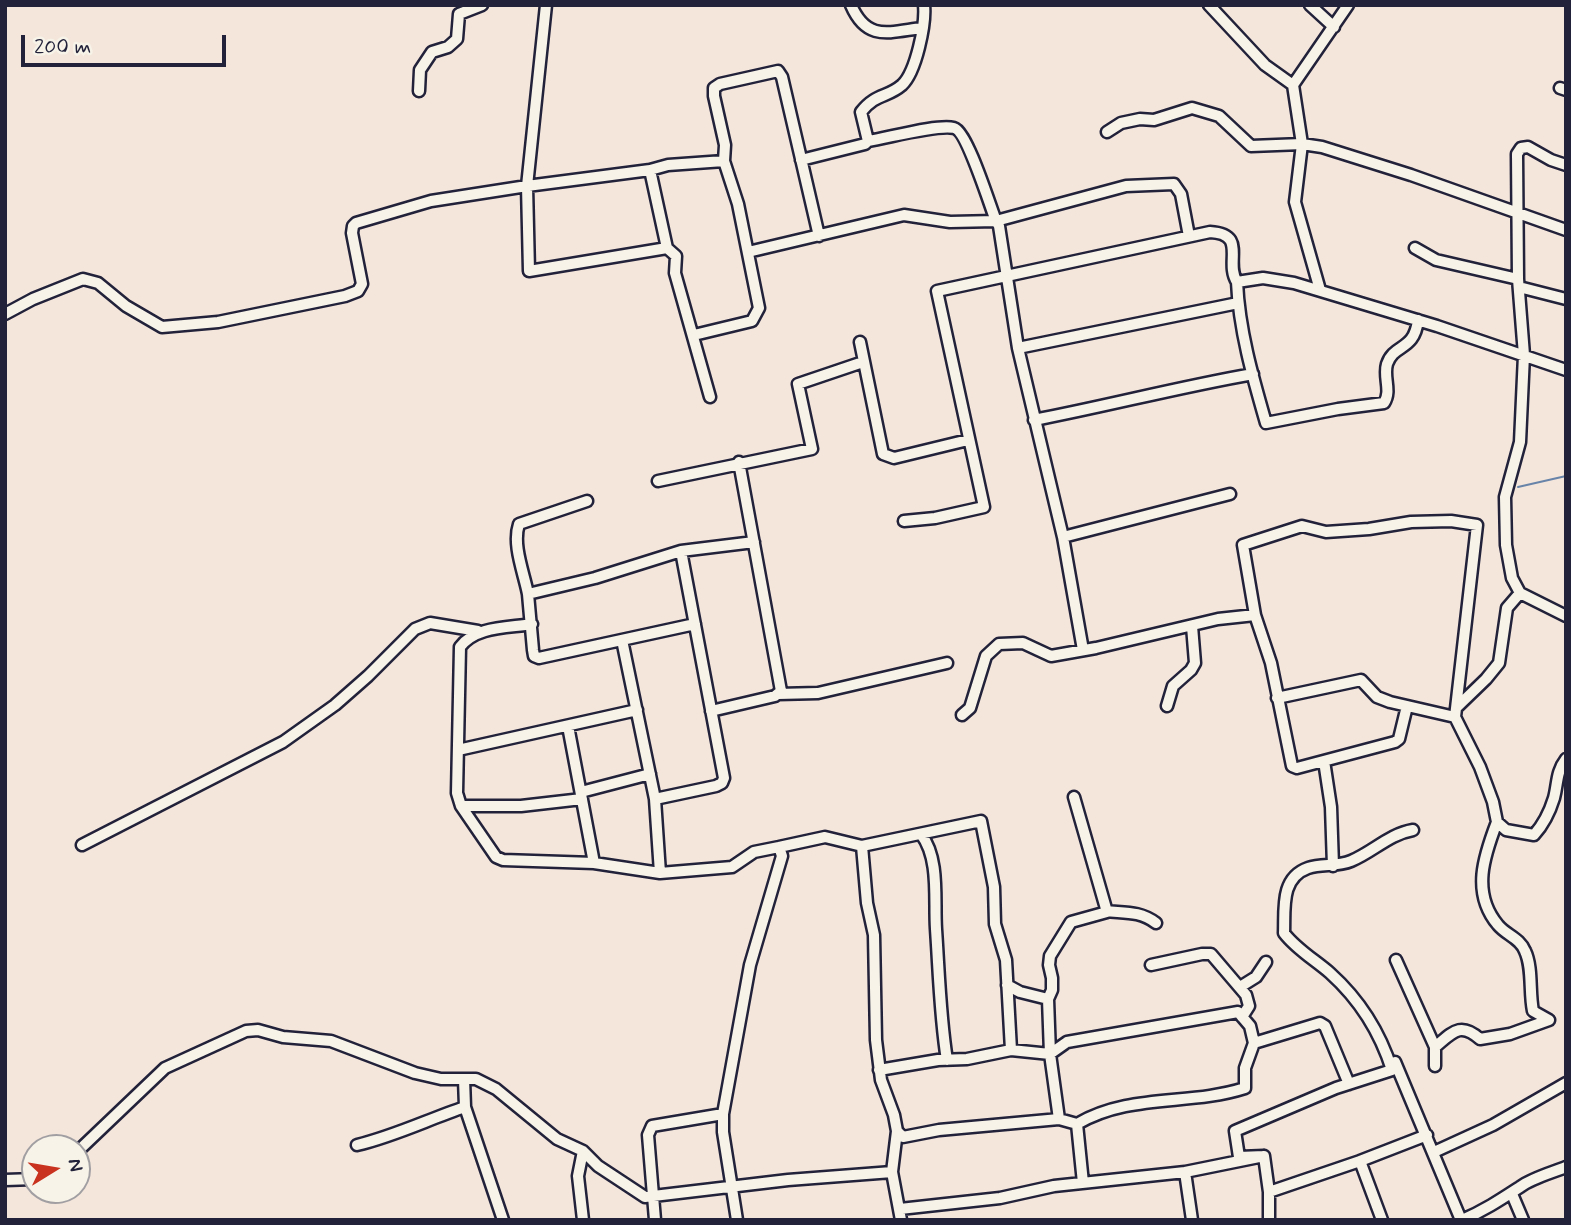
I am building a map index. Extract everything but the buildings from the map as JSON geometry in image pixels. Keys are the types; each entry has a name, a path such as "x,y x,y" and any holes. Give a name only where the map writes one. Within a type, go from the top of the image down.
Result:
{"street":[{"path":"419,91 421,70 432,52 448,47 457,39 459,14 482,5"},
{"path":"546,5 527,186 529,271 667,248"},
{"path":"851,5 858,20 869,30 883,33 922,28"},
{"path":"868,141 861,112 870,100 891,92 911,75 925,16 924,5"},
{"path":"1209,5 1265,65 1293,85 1302,144 1295,202 1320,290"},
{"path":"1310,5 1334,27"},
{"path":"1293,85 1348,5"},
{"path":"694,335 752,321 759,308 738,204 724,161 725,145 714,89 720,85 778,71 782,77 818,236"},
{"path":"1107,132 1121,123 1154,120 1192,108 1219,116 1251,146 1322,146 1566,230"},
{"path":"801,160 868,141 940,128 955,128 967,145 999,226 1018,348 1063,537 1083,650"},
{"path":"1566,164 1551,160 1528,147 1521,148 1517,154 1518,283 1524,355 1520,442 1505,497 1506,545 1512,578 1520,593 1566,616"},
{"path":"5,314 33,299 83,279 98,284 162,327 218,322 345,296 358,291 362,284 352,233 356,223 431,201 650,170 668,165 724,161"},
{"path":"650,170 667,248 676,256 675,272 710,397"},
{"path":"748,252 904,215 950,222 996,221 1126,186 1174,184 1181,194 1189,236"},
{"path":"904,521 934,519 984,507 937,291 1189,236 1210,232 1228,235 1232,242 1238,303 1266,424 1384,402 1388,397 1388,360 1413,339 1418,320"},
{"path":"1415,248 1436,260 1472,266 1566,299"},
{"path":"1237,282 1272,279 1320,290 1566,370"},
{"path":"1018,348 1238,303"},
{"path":"860,342 883,454 894,458 968,440"},
{"path":"658,481 739,462 812,449 799,384 863,362"},
{"path":"1034,420 1166,390 1253,374"},
{"path":"739,462 781,688 779,694"},
{"path":"1063,537 1230,494"},
{"path":"587,501 519,524 516,533 528,594 534,656 539,658 695,624"},
{"path":"1407,706 1399,739 1297,768 1292,766 1271,663 1255,615 1243,545 1301,526 1326,532 1411,522 1451,521 1478,525 1455,713 1480,767 1497,822 1483,858 1481,881 1488,907 1496,923 1517,939 1525,951 1533,1011 1549,1020 1510,1034 1480,1039 1471,1031 1463,1029 1452,1032 1435,1047"},
{"path":"528,594 595,578 681,551 754,542"},
{"path":"655,799 722,783 722,768 681,551"},
{"path":"1455,713 1499,663 1507,608 1520,593"},
{"path":"962,715 970,708 986,656 999,644 1023,643 1051,656 1218,619 1255,615"},
{"path":"82,845 283,742 343,698 415,629 430,623 479,632"},
{"path":"532,624 479,632 467,637 460,647 457,793 461,806 496,857 503,860 594,863 660,873 732,867 754,852 825,837 862,846 981,821 994,887 995,925 1006,960 1011,1050"},
{"path":"1167,706 1173,686 1195,663 1192,626"},
{"path":"622,640 655,799 660,873"},
{"path":"711,711 779,694 818,693 947,663"},
{"path":"1277,698 1362,680 1377,697 1407,706 1455,713"},
{"path":"458,750 637,710"},
{"path":"568,726 594,863"},
{"path":"1497,822 1506,830 1534,835 1542,827 1553,799 1557,773 1566,759"},
{"path":"1324,761 1331,807 1333,866"},
{"path":"461,806 532,806 581,796 650,774"},
{"path":"1074,797 1106,911"},
{"path":"1264,1156 1239,1157 1235,1130 1349,1084 1392,1070 1384,1044 1361,1006 1331,974 1284,933 1286,890 1293,878 1308,867 1333,866 1350,861 1399,832 1413,830"},
{"path":"920,834 929,845 935,885 941,1024 947,1060"},
{"path":"862,846 867,903 874,935 874,1019 879,1070 897,1131 891,1172 901,1215 1054,1186 1185,1172 1264,1156"},
{"path":"737,1220 723,1132 723,1114 750,965 782,856 779,847"},
{"path":"1059,1119 1050,1054 1050,956 1071,922 1106,911 1146,915 1156,923"},
{"path":"1152,965 1211,954 1246,995 1248,1006 1242,1017"},
{"path":"1396,960 1435,1047 1435,1066"},
{"path":"1240,987 1256,977 1266,962"},
{"path":"1007,985 1020,992 1048,999"},
{"path":"879,1070 967,1059 1011,1050 1050,1054 1067,1042 1237,1012 1250,1026 1254,1043 1245,1068 1245,1088 1229,1093 1167,1099 1099,1112 1077,1124 1059,1119 939,1130 903,1137 897,1131"},
{"path":"1254,1043 1321,1023 1325,1026 1349,1084"},
{"path":"91,1139 165,1068 246,1031 258,1030 283,1037 331,1041 415,1073 440,1079 476,1079 496,1089 557,1139 583,1151 598,1166 645,1197 788,1180 891,1172"},
{"path":"1391,1051 1397,1071 1462,1220 1486,1210 1520,1186 1566,1167"},
{"path":"464,1079 466,1107 503,1220"},
{"path":"1434,1152 1493,1125 1566,1083"},
{"path":"358,1145 402,1132 420,1122 466,1107"},
{"path":"655,1220 648,1135 652,1126 723,1114"},
{"path":"1077,1124 1083,1183"},
{"path":"1269,1192 1427,1135"},
{"path":"583,1151 578,1176 583,1220"},
{"path":"1264,1156 1269,1192 1269,1220"},
{"path":"1360,1161 1382,1220"},
{"path":"1185,1172 1192,1220"},
{"path":"1512,1194 1523,1220"}],"waterway":[{"path":"1518,487 1566,476"}]}
